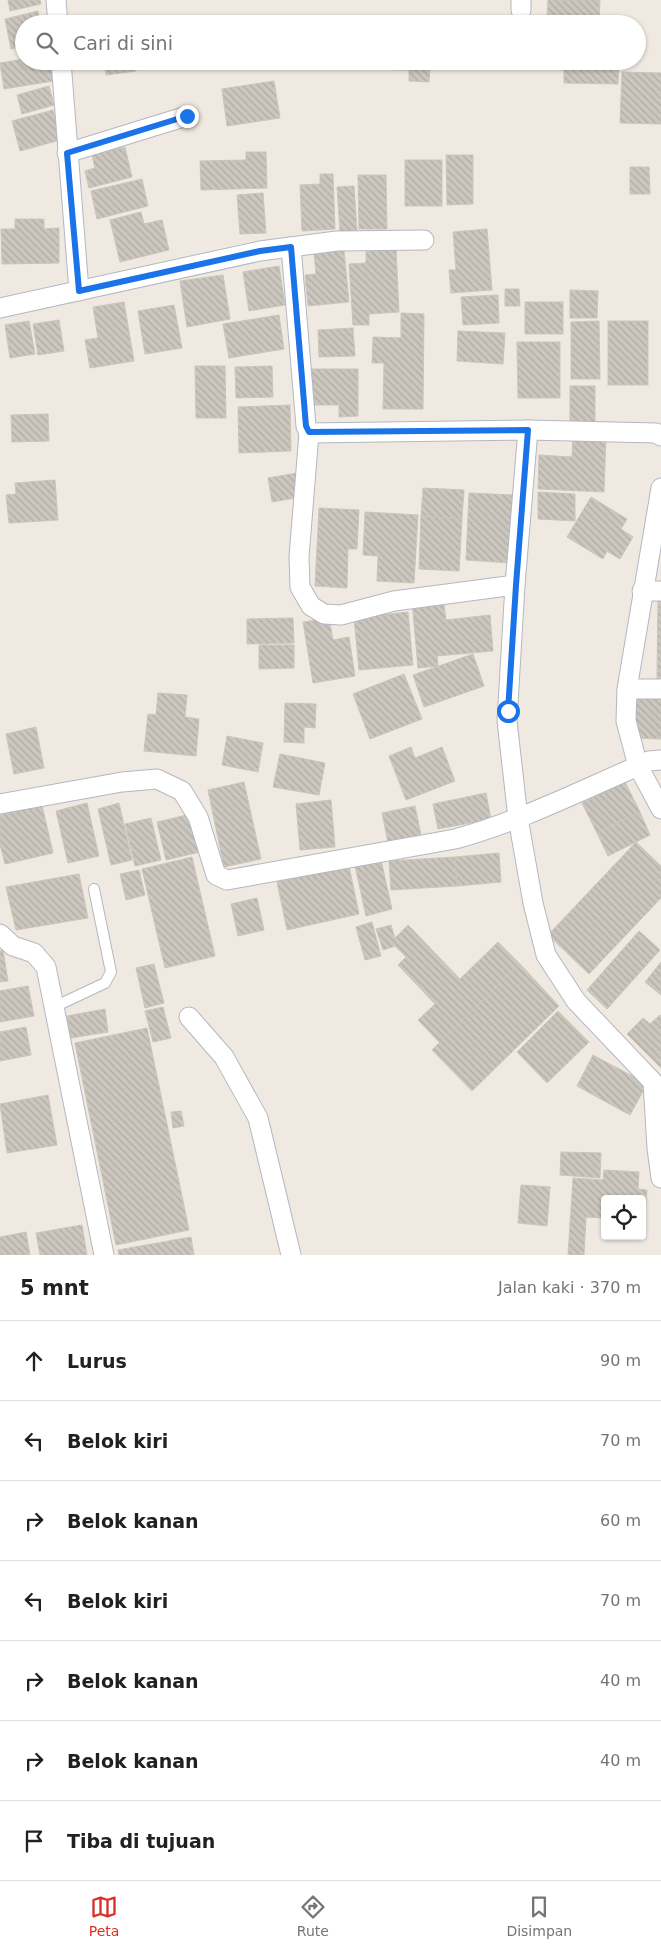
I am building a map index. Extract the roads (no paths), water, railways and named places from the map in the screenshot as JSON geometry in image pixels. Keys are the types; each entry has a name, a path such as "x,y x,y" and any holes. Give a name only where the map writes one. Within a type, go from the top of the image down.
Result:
{"street":[{"path":"56,0 57,15"},
{"path":"62,70 79,291"},
{"path":"67,153 187,116"},
{"path":"0,308 260,251 337,241 424,240"},
{"path":"291,247 306,426 309,432 299,558 300,587 312,606 324,614 341,615 394,601 516,585"},
{"path":"309,432 528,430 656,434 661,436"},
{"path":"528,430 507,722 518,818 533,903 546,954 576,1001 653,1082 661,1178"},
{"path":"661,488 626,690 626,721 638,766 661,809"},
{"path":"642,591 661,591"},
{"path":"626,690 661,689"},
{"path":"0,804 122,782 156,779 182,791 198,817 216,875 221,879 227,880 480,833 649,761 661,760"},
{"path":"0,934 13,946 34,953 46,967 104,1255"},
{"path":"189,1017 224,1057 258,1118 291,1255"}],"lane":[{"path":"54,1007 105,983 111,972 94,889"}]}
